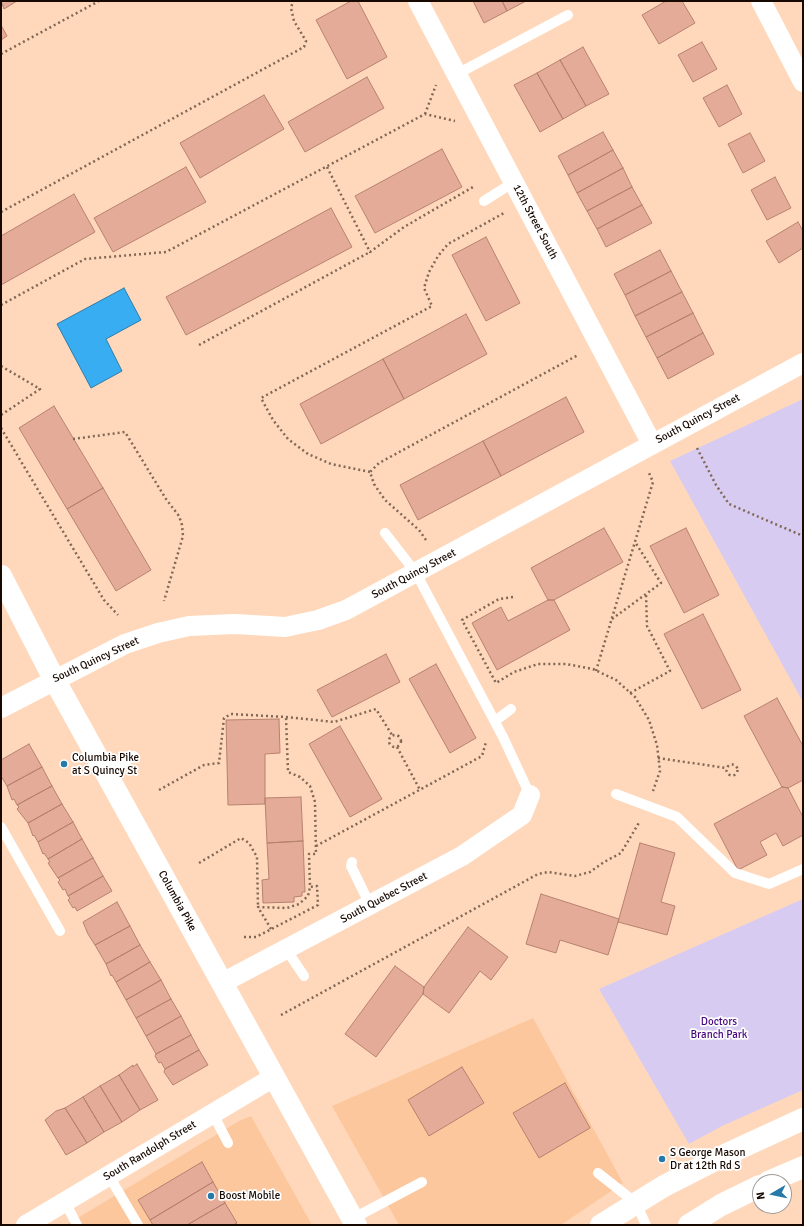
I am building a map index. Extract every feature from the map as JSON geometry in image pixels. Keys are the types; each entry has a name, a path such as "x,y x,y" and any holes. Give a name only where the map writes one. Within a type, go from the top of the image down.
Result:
{"main road":[{"name":"Columbia Pike","path":"1,576 54,679 354,1222"},
{"path":"601,1225 664,1186 727,1154 803,1119"},
{"path":"787,1174 803,1167"},
{"path":"689,1225 721,1205 752,1190"}],"street":[{"name":"12th Street South","path":"418,1 652,444"},
{"path":"761,1 803,82"},
{"name":"South Quincy Street","path":"1,708 54,679 125,644 158,633 189,626 220,625 286,627 318,620 346,610 803,363"},
{"name":"South Quebec Street","path":"222,983 462,856 522,815 530,795"},
{"name":"South Randolph Street","path":"26,1225 274,1077"}],"lane":[{"path":"457,74 568,15"},
{"path":"484,201 514,182"},
{"path":"385,533 416,573 494,721 530,795"},
{"path":"494,721 511,709"},
{"path":"106,773 134,756"},
{"path":"616,794 676,817 736,873 769,884 803,869"},
{"path":"1,827 60,931"},
{"path":"352,862 351,866 370,905"},
{"path":"286,949 304,976"},
{"path":"213,1114 228,1143"},
{"path":"598,1173 636,1203 646,1225"},
{"path":"109,1176 138,1225"},
{"path":"354,1222 422,1182"},
{"path":"65,1202 77,1225"}],"path":[{"path":"1,54 99,1"},
{"path":"1,212 304,48 306,41 294,21 290,8 293,1"},
{"path":"1,305 85,259 166,252 425,114 436,85"},
{"path":"425,114 455,121"},
{"path":"327,167 370,252"},
{"path":"199,345 370,252 404,227 479,184"},
{"path":"370,472 331,464 308,454 288,439 274,420 261,398 432,306 424,288 429,272 438,256 448,244 504,213"},
{"path":"370,472 378,463 578,355"},
{"path":"1,366 40,389 1,415"},
{"path":"1,428 104,600 118,615"},
{"path":"73,439 125,432 166,499 179,516 183,536 179,554 164,601"},
{"path":"697,448 716,485 729,504 803,536"},
{"path":"370,472 374,484 385,500 419,530 426,540"},
{"path":"596,671 653,482 649,473"},
{"path":"611,619 661,583 635,542"},
{"path":"630,693 670,671 647,626 646,594"},
{"path":"159,790 204,765 219,763 224,718 231,714 286,717 334,722 376,709 392,735"},
{"path":"258,908 287,908 299,904 308,896 310,887 309,854 316,854 315,802 310,786 300,777 288,772 286,717"},
{"path":"392,735 397,735 400,738 401,742 396,747"},
{"path":"392,735 389,738 389,744 396,747 420,790"},
{"path":"316,846 482,756 486,746 486,740"},
{"path":"658,758 726,768 728,765 734,764 737,766 738,772 731,775 728,774 726,768"},
{"path":"199,863 241,838 249,843 257,857 258,908 271,929"},
{"path":"244,937 256,937 318,904 317,886 310,887"}],"shaded area":[{"path":"533,1018 623,1183 561,1225 399,1225 332,1106"},
{"path":"251,1116 312,1225 66,1225 239,1121"}],"green space":[{"path":"803,399 803,702 670,461"},
{"name":"Doctors Branch Park","path":"803,899 803,1090 722,1126 689,1144 599,989"}],"water":[{"path":"124,288 141,320 106,339 122,371 91,388 57,324"}],"building":[{"path":"1,1 17,1 4,9"},
{"path":"351,1 358,1 387,57 347,79 316,20"},
{"path":"473,1 502,1 507,11 484,23"},
{"path":"502,1 526,1 507,11"},
{"path":"666,1 682,1 695,23 659,44 642,15"},
{"path":"1,25 7,36 1,40"},
{"path":"702,42 717,69 693,82 678,55"},
{"path":"583,47 609,94 586,106 560,60"},
{"path":"560,60 586,106 563,119 537,73"},
{"path":"537,73 563,119 540,132 514,85"},
{"path":"367,77 384,108 305,152 288,122"},
{"path":"727,85 742,114 719,127 703,98"},
{"path":"264,95 284,129 200,178 180,143"},
{"path":"603,132 613,150 568,175 558,156"},
{"path":"750,133 765,161 743,173 728,144"},
{"path":"442,149 462,187 375,233 355,196"},
{"path":"613,150 623,168 577,193 568,175"},
{"path":"186,167 206,202 113,252 94,218"},
{"path":"623,168 632,187 587,211 577,193"},
{"path":"775,177 791,208 767,220 751,190"},
{"path":"632,187 642,205 597,229 587,211"},
{"path":"74,194 95,232 1,285 1,236"},
{"path":"642,205 652,223 606,247 597,229"},
{"path":"331,208 352,247 186,335 166,297"},
{"path":"798,222 803,231 803,248 779,263 766,241"},
{"path":"486,237 520,303 486,321 452,255"},
{"path":"660,250 671,271 625,295 614,274"},
{"path":"671,271 682,292 635,316 625,295"},
{"path":"682,292 693,313 646,337 635,316"},
{"path":"693,313 703,333 657,358 646,337"},
{"path":"466,314 487,354 404,399 383,359"},
{"path":"703,333 714,354 668,379 657,358"},
{"path":"383,359 404,399 321,444 300,404"},
{"path":"566,397 584,432 501,476 483,441"},
{"path":"54,406 103,488 67,509 19,428"},
{"path":"483,441 501,476 418,520 400,485"},
{"path":"103,488 151,570 116,591 67,509"},
{"path":"604,528 623,562 554,600 548,600 531,568"},
{"path":"686,528 719,595 684,613 650,546"},
{"path":"548,600 554,600 570,630 497,670 472,623 501,607 508,621"},
{"path":"703,614 741,690 702,709 664,634"},
{"path":"386,654 400,682 332,717 317,690"},
{"path":"436,664 476,738 450,753 409,679"},
{"path":"777,698 803,746 803,780 788,788 782,787 744,716"},
{"path":"279,719 280,753 265,754 265,804 228,805 226,720"},
{"path":"340,726 382,799 350,817 309,744"},
{"path":"29,744 42,767 7,786 1,776 1,760"},
{"path":"42,767 52,786 17,805 14,799 12,800 7,786"},
{"path":"52,786 62,804 28,823 17,809 19,807 17,805"},
{"path":"782,787 788,788 803,817 803,835 783,846 776,833 760,842 767,855 738,870 714,824"},
{"path":"301,797 303,841 267,843 265,798"},
{"path":"62,804 73,822 38,842 34,835 33,836 28,823"},
{"path":"73,822 82,839 48,859 44,853 43,854 38,842"},
{"path":"82,839 93,858 58,878 48,863 50,862 48,859"},
{"path":"303,841 305,892 302,892 302,896 294,897 294,902 263,903 262,880 269,879 267,843"},
{"path":"640,843 675,853 661,902 675,906 667,935 618,922"},
{"path":"93,858 103,876 68,896 65,889 63,890 58,882 60,880 58,878"},
{"path":"103,876 112,891 77,911 75,907 73,908 68,900 70,898 68,896"},
{"path":"541,894 619,919 608,955 560,940 556,953 526,944"},
{"path":"117,902 130,926 95,945 83,922"},
{"path":"130,926 140,945 106,964 95,945"},
{"path":"468,927 508,957 491,980 480,971 449,1013 423,994 424,987"},
{"path":"140,945 150,962 116,982 112,975 111,976 106,964"},
{"path":"150,962 161,980 126,1000 116,982"},
{"path":"395,966 424,987 423,994 376,1057 345,1034"},
{"path":"161,980 171,999 136,1018 126,1000"},
{"path":"171,999 181,1016 146,1036 136,1018"},
{"path":"181,1016 191,1035 156,1054 146,1036"},
{"path":"191,1035 199,1050 165,1069 161,1062 159,1063 155,1056 156,1054"},
{"path":"199,1050 208,1065 173,1085 164,1072 165,1069"},
{"path":"137,1064 158,1100 140,1110 119,1075 133,1065 133,1067"},
{"path":"462,1067 484,1103 429,1136 408,1100"},
{"path":"119,1075 140,1110 122,1122 100,1086"},
{"path":"565,1083 590,1128 539,1158 513,1113"},
{"path":"100,1086 122,1122 104,1132 83,1097"},
{"path":"83,1097 104,1132 87,1143 65,1108"},
{"path":"65,1108 87,1143 66,1155 45,1120 56,1111"},
{"path":"202,1162 213,1182 150,1220 138,1200"},
{"path":"213,1182 225,1203 187,1225 153,1225 150,1220"},
{"path":"225,1203 237,1223 233,1225 187,1225"}],"place":[{"name":"Columbia Pike at S Quincy St","path":"64,764"},
{"name":"S George Mason Dr at 12th Rd S","path":"662,1159"},
{"name":"Boost Mobile","path":"211,1196"}]}
